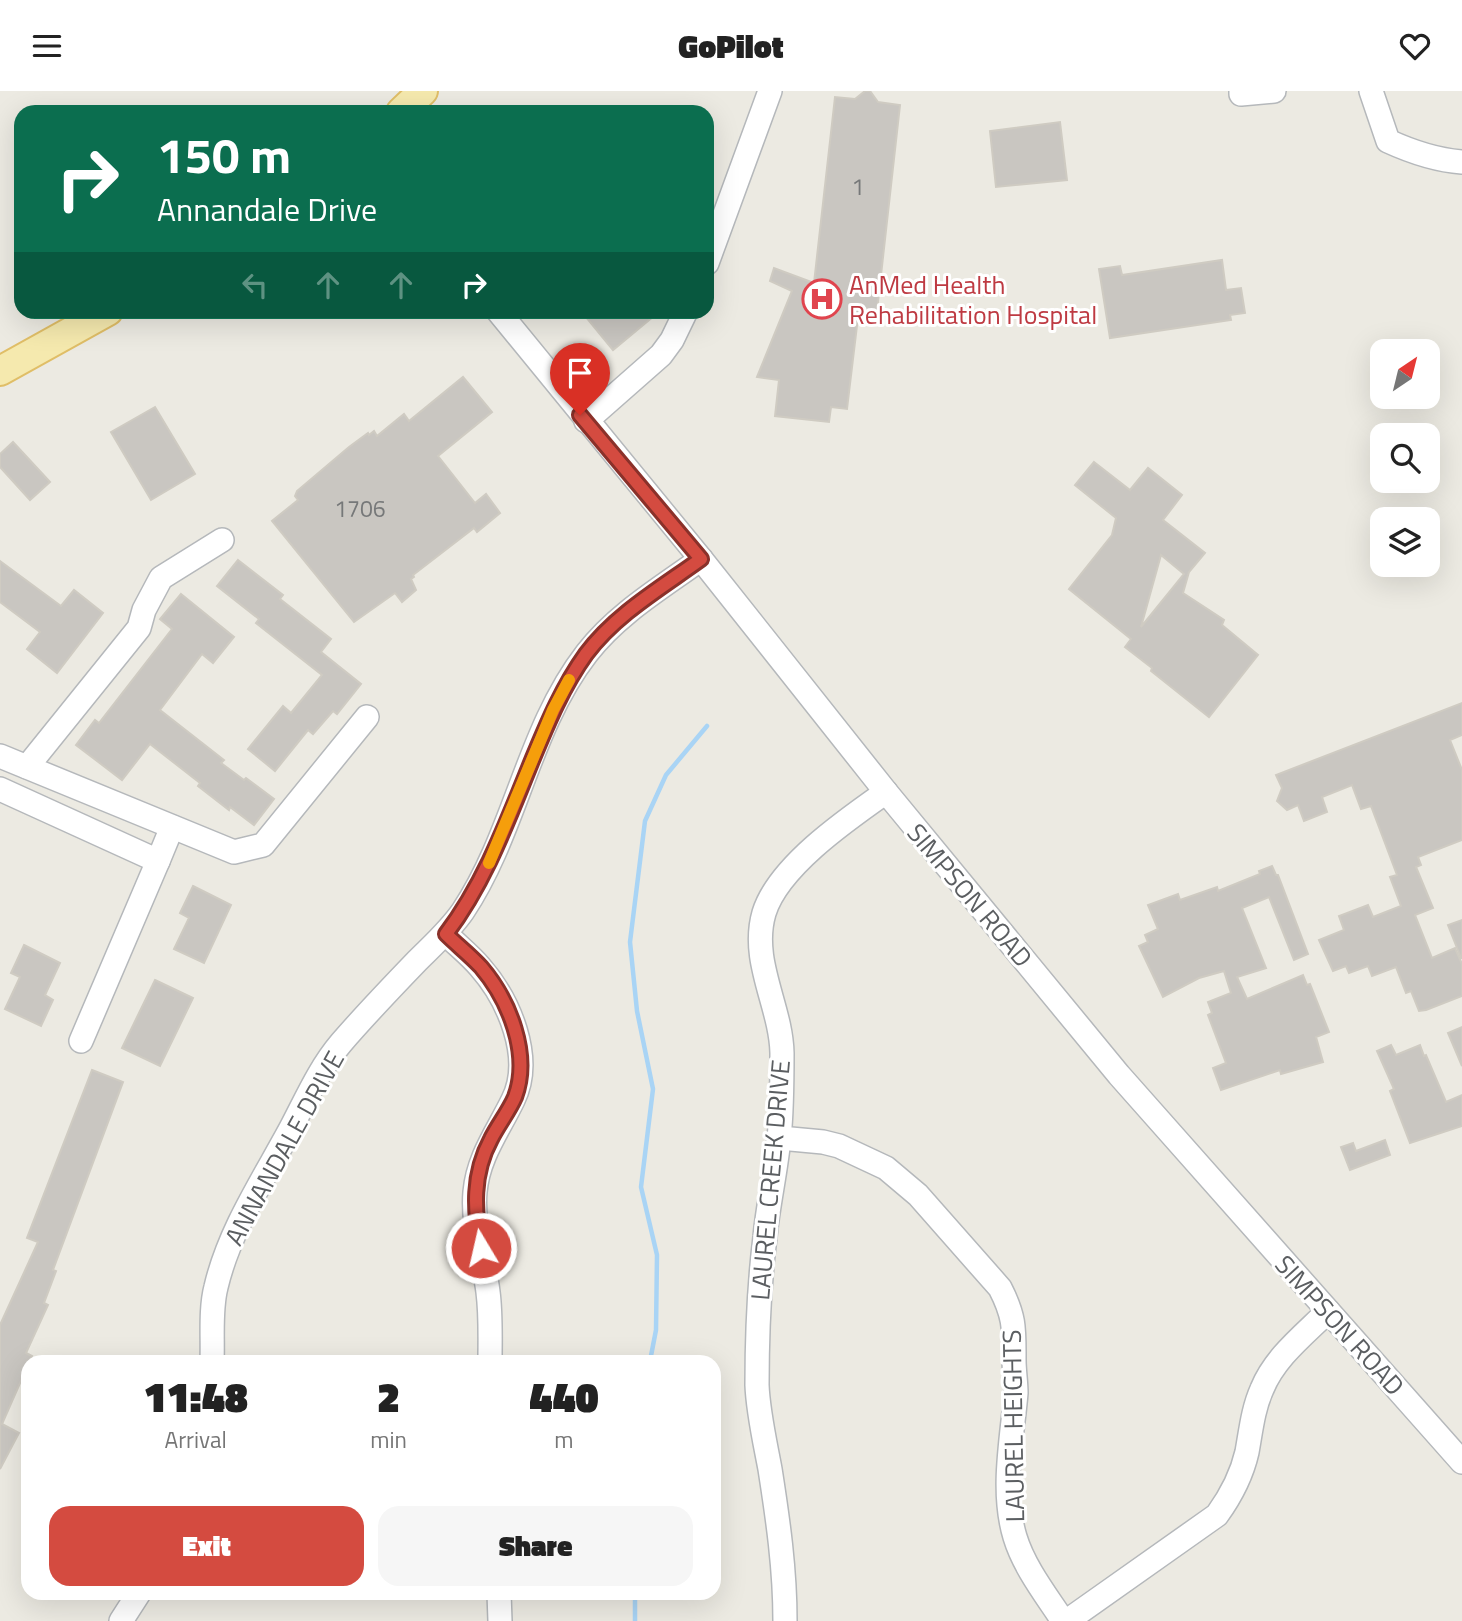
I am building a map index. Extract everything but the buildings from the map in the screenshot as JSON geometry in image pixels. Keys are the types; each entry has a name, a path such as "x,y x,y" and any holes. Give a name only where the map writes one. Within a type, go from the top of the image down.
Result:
{"main road":[{"path":"408,105 423,91"},
{"path":"0,371 94,319"}],"street":[{"path":"714,244 770,91"},
{"path":"1241,91 1241,94 1274,91"},
{"path":"1371,91 1388,141 1414,153 1462,162"},
{"name":"SIMPSON ROAD","path":"504,319 701,559 886,792 1119,1075 1462,1462"},
{"path":"586,421 661,355 683,319"},
{"path":"27,767 139,628 144,610 161,579 222,541"},
{"name":"ANNANDALE DRIVE","path":"212,1355 215,1291 223,1260 240,1222 321,1068 340,1043 446,934 474,894 553,710 578,665 620,618 701,559"},
{"path":"0,756 234,852 263,845 367,717"},
{"path":"0,789 159,860"},
{"name":"LAUREL CREEK DRIVE","path":"785,1621 781,1541 757,1389 765,1237 779,1138 782,1048 762,965 760,932 764,914 780,881 818,844 886,792"},
{"path":"81,1041 172,827"},
{"path":"446,934 479,965 499,994 513,1025 520,1064 514,1097 482,1158 475,1192 477,1226 488,1293 491,1355"},
{"name":"LAUREL HEIGHTS","path":"779,1138 839,1146 886,1168 918,1195 1000,1288 1010,1312 1015,1337 1016,1390 1010,1438 1009,1497 1015,1538 1031,1572 1065,1621"},
{"path":"1065,1621 1217,1515 1232,1492 1246,1455 1251,1422 1262,1388 1279,1359 1328,1311"},
{"path":"121,1621 134,1600"},
{"path":"499,1600 500,1621"}],"waterway":[{"path":"651,1355 656,1330 657,1255 641,1187 653,1089 637,1011 630,942 645,821 666,775 707,726"},
{"path":"635,1600 635,1621"}],"slow traffic":[{"path":"489,863 553,710 569,680"}],"place":[{"name":"AnMed Health Rehabilitation Hospital","path":"822,299"}],"route":[{"path":"481,1248 475,1209 478,1175 489,1141 514,1097 520,1064 513,1025 499,994 479,965 446,934 474,894 493,856 553,710 578,665 620,618 701,559 580,415"}]}
